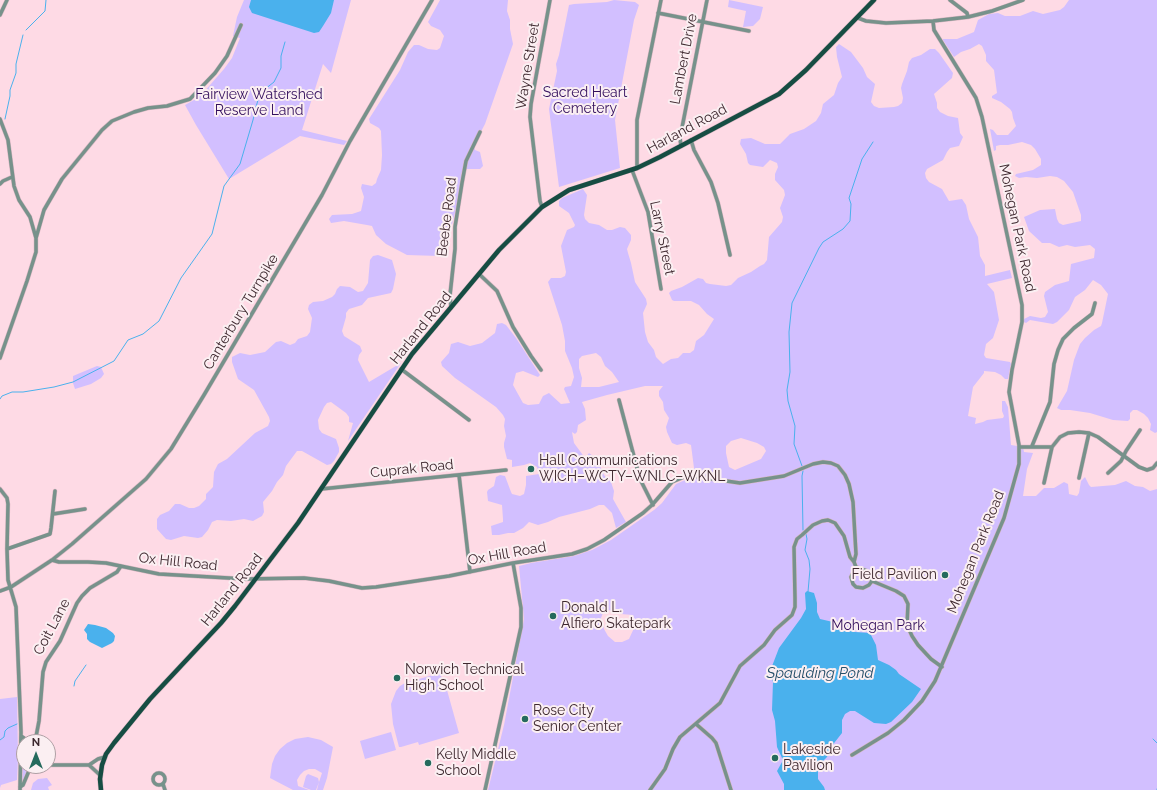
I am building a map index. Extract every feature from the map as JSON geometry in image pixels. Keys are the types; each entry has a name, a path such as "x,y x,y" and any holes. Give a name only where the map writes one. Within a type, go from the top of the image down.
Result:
{"main road":[{"name":"Harland Road","path":"101,790 100,775 105,757 114,743 140,711 225,619 256,580 298,523 412,354 499,250 542,207 569,190 634,169 779,94 858,18 874,0"}],"street":[{"path":"0,15 7,0"},
{"name":"Canterbury Turnpike","path":"0,591 11,588 52,560 72,544 146,479 171,449 308,220 350,141 432,0"},
{"name":"Wayne Street","path":"542,207 530,117 530,104 550,0"},
{"path":"634,169 637,120 661,0"},
{"name":"Lambert Drive","path":"681,146 680,138 707,0"},
{"path":"950,0 967,13 968,17"},
{"path":"1009,0 1012,4"},
{"path":"858,18 866,21 886,23 933,21 968,17 992,11 1023,0"},
{"path":"658,13 749,31"},
{"name":"Mohegan Park Road","path":"852,755 888,733 912,712 931,688 942,667 1006,513 1019,462 1019,447 1010,404 1009,390 1022,322 1022,305 982,117 976,98 934,30 933,21"},
{"path":"0,358 28,281 36,252 36,238 44,210 62,179 102,130 112,121 134,112 148,108 167,106 190,98 213,76 227,56 241,25"},
{"path":"0,119 8,140 12,177 19,200 30,217 36,238"},
{"name":"Beebe Road","path":"451,308 450,302 455,247 455,227 462,183 466,161 480,132"},
{"path":"691,140 694,150 711,182 718,203 730,255"},
{"name":"Larry Street","path":"634,169 648,212 661,288"},
{"path":"0,184 12,177"},
{"path":"479,274 497,291 513,328 541,370"},
{"path":"1032,446 1050,402 1054,364 1058,350 1063,339 1092,314 1096,303"},
{"path":"401,369 469,420"},
{"path":"619,400 640,479 652,505"},
{"path":"1108,473 1123,456 1140,430"},
{"path":"1044,483 1052,447 1060,437 1068,433 1089,433 1098,437 1139,467 1147,470 1153,468 1157,463"},
{"path":"1079,478 1089,433"},
{"path":"1019,447 1052,447"},
{"name":"Ox Hill Road","path":"52,560 59,562 88,562 121,566 159,574 256,580 313,579 368,588 572,554 591,548 628,524 652,505 672,482 684,476 740,483 784,476 818,462 831,463 838,466 844,473 852,493 856,554 854,562"},
{"name":"Cuprak Road","path":"320,489 506,470"},
{"path":"459,475 470,572"},
{"path":"0,489 7,498 8,504 8,580 16,608 21,734"},
{"path":"7,549 49,534 51,530 55,491"},
{"path":"53,514 85,508"},
{"path":"650,790 665,769 678,740 722,702 742,664 764,645 775,630 792,615 795,602 794,547 797,539 820,522 828,520 834,522 838,525 842,532 851,559 856,567 851,579 855,586 860,588 864,587 872,581"},
{"path":"485,790 521,625 521,612 514,563"},
{"name":"Coit Lane","path":"37,734 46,662 60,641 77,603 82,596 90,588 117,572 121,566"},
{"path":"856,567 867,571 872,581 904,596 908,604 907,625 912,636 923,651 934,662 942,667"},
{"path":"696,724 716,743 731,790"},
{"path":"56,764 89,765 98,759 105,757"},
{"path":"89,765 100,775"},
{"path":"20,774 20,789"},
{"path":"20,789 24,785 28,774"},
{"path":"163,784 165,790"}],"green space":[{"name":"Fairview Watershed Reserve Land","path":"244,0 351,0 331,73 323,64 302,130 347,141 344,145 300,136 229,179 185,105 203,93 232,58 240,38 233,36 237,17"},
{"path":"440,0 508,0 507,11 510,20 513,44 485,124 474,145 475,150 480,152 483,166 480,169 466,169 462,172 456,209 451,228 446,236 446,245 443,254 439,256 407,255 386,244 376,235 372,226 344,221 331,223 329,219 332,215 352,214 361,211 364,197 361,188 362,184 372,186 376,183 381,170 381,131 379,128 370,123 369,119 400,70 408,52 414,45 419,45 428,49 437,50 440,48 444,36 440,30 431,26 428,22"},
{"name":"Sacred Heart Cemetery","path":"614,0 635,2 639,5 634,20 615,120 620,168 559,187 549,109 557,71 556,64 569,5 607,2"},
{"path":"729,0 763,7 760,19 753,26 743,27 746,11 728,7"},
{"path":"1069,0 1157,0 1157,432 1155,433 1150,430 1151,424 1148,418 1137,410 1133,410 1130,413 1130,419 1128,421 1113,420 1090,413 1061,410 1057,408 1067,391 1074,360 1080,344 1094,330 1101,326 1108,294 1101,285 1093,280 1085,290 1075,297 1069,310 1057,322 1053,324 1030,320 1026,323 1024,322 1024,319 1030,316 1041,318 1045,317 1048,312 1044,296 1045,292 1055,285 1069,281 1071,264 1094,258 1095,249 1090,245 1075,247 1067,245 1059,247 1050,243 1042,243 1029,231 1024,217 1040,210 1055,209 1059,223 1063,225 1081,221 1081,215 1073,192 1064,181 1057,177 1019,178 1015,176 1016,174 1033,170 1041,165 1041,159 1031,145 1022,142 996,146 996,150 994,151 990,129 997,135 1008,135 1016,126 1010,109 1001,102 992,98 992,96 997,93 994,70 986,61 986,55 982,46 979,44 961,52 954,57 943,40 957,39 974,32 978,20 989,14 998,13 1005,16 1020,16 1033,11 1043,14 1060,10"},
{"name":"Mohegan Park","path":"839,44 851,52 863,68 867,77 875,84 871,102 874,106 879,108 894,107 902,103 903,98 901,88 909,62 912,58 921,55 930,49 935,49 939,53 953,73 952,78 934,94 937,108 940,112 948,116 958,118 960,133 963,137 959,146 950,148 943,160 927,169 925,173 929,182 942,189 949,201 962,199 966,205 969,219 978,237 980,256 985,265 985,276 1010,270 1012,278 987,284 994,292 999,320 993,338 986,344 984,355 986,358 1010,362 1011,364 1008,379 1005,379 995,372 984,371 973,387 968,416 976,418 975,424 987,420 1003,418 1002,401 1005,401 1008,407 1011,445 1023,447 1024,452 1033,453 1027,469 1023,496 1036,496 1044,488 1054,488 1064,482 1068,484 1069,494 1077,496 1081,481 1085,477 1091,487 1115,485 1126,481 1150,491 1157,489 1157,790 488,790 504,725 524,619 519,566 574,556 592,550 611,540 654,510 662,503 676,484 692,477 694,468 691,445 686,443 677,445 672,443 667,432 666,427 669,418 664,410 663,402 659,396 659,391 663,386 645,386 582,402 585,409 586,420 578,425 577,432 575,434 572,432 574,443 585,458 589,453 593,456 604,475 611,482 614,491 613,499 626,522 616,528 612,513 604,505 599,505 538,525 529,522 523,528 514,533 492,535 491,526 503,522 502,505 488,501 487,492 494,486 496,477 500,475 505,476 512,494 520,496 524,494 526,476 539,474 537,467 530,463 512,467 512,460 507,459 504,447 506,436 504,426 505,419 503,415 496,407 455,378 442,366 441,362 449,353 451,344 458,342 470,346 482,343 495,333 497,324 502,323 506,325 516,338 540,375 538,377 523,371 516,373 513,385 523,403 528,405 539,404 543,396 549,393 561,404 570,403 564,389 565,387 571,386 574,377 565,351 562,325 548,282 551,278 561,278 565,276 566,272 561,246 567,230 575,225 569,213 559,206 559,201 562,198 583,189 587,195 584,215 585,219 589,223 599,225 607,230 620,227 625,228 631,235 631,240 627,249 635,282 646,299 647,304 643,313 645,332 648,342 654,350 656,357 663,364 671,359 678,358 683,353 690,353 694,350 696,341 704,335 714,319 699,305 691,301 674,301 669,293 698,278 703,279 706,283 710,284 726,286 731,285 738,278 764,264 767,260 769,237 782,222 783,217 780,208 785,195 784,190 775,180 775,174 778,167 777,163 770,160 763,167 750,165 740,144 741,139 751,138 765,144 780,144 790,134 804,129 816,121 821,113 823,104 834,95 838,83 842,77 836,47","holes":["596,353 601,357 605,366 612,372 619,382 599,387 581,387 582,378 579,368 579,359 582,356","741,438 757,443 764,447 766,451 761,459 735,470 729,467 726,453 726,446 731,441","609,610 621,614 633,615 635,626 629,639 622,642 615,642 608,636 601,618 603,613"]},
{"path":"378,255 392,260 396,274 393,289 391,293 368,298 362,305 349,309 346,313 342,331 344,336 360,346 362,351 358,360 369,382 401,363 348,441 353,423 349,422 349,417 331,402 327,403 324,407 318,420 319,429 322,433 336,439 339,452 334,461 327,465 302,451 297,451 286,466 283,475 263,502 264,512 262,516 253,521 244,519 231,521 217,520 212,522 202,537 198,538 184,536 171,540 166,539 157,529 157,519 160,515 169,511 175,504 180,504 189,508 199,506 206,499 206,494 213,487 214,472 218,464 227,459 255,433 268,426 270,421 254,390 238,379 232,362 232,357 240,353 250,355 265,352 276,342 281,341 290,345 295,343 298,339 307,336 310,332 312,318 308,309 309,305 313,302 323,301 332,297 340,286 350,287 358,292 363,291 368,283 370,260 373,256"},
{"path":"97,366 101,367 104,374 101,378 91,384 75,389 73,376"},
{"path":"440,673 445,683 459,733 419,745 418,742 399,747 393,724 391,704 396,691 405,683"},
{"path":"17,697 18,734 16,734 17,780 1,785 0,788 0,699"},
{"path":"391,732 396,750 365,759 360,741"},
{"path":"308,737 321,740 333,747 323,790 317,790 322,773 315,769 304,771 297,780 298,786 309,790 293,790 270,778 272,764 280,749 295,739"},
{"path":"22,774 26,774 22,783"},
{"path":"308,774 318,778 319,782 316,790 303,787"},
{"path":"47,778 52,785 48,787 49,790 31,790 33,783 38,779"}],"water":[{"path":"251,0 334,0 331,13 319,32 314,33 252,13 249,7"},
{"name":"Spaulding Pond","path":"807,591 814,593 817,603 817,612 820,619 833,622 841,629 848,628 855,632 870,633 876,645 878,660 889,665 921,689 912,702 891,722 886,724 874,723 855,711 850,711 845,714 842,720 842,733 831,747 827,757 821,763 818,770 818,779 825,790 784,790 784,784 777,771 782,762 782,758 777,747 775,721 772,710 773,682 769,674 779,648 806,609 805,593"},
{"path":"88,624 106,628 115,636 114,641 102,648 90,642 87,639 87,634 84,630"}],"waterway":[{"path":"26,30 45,11 46,0"},
{"path":"5,119 23,35"},
{"path":"0,399 2,396 12,392 23,392 54,387 73,382 114,361 128,340 143,334 159,321 181,278 212,234 224,186 240,164 260,93 274,82 281,68 281,56 285,42"},
{"path":"802,466 794,444 795,426 788,401 787,390 790,372 789,332 792,303 823,242 843,229 850,221 851,204 849,198 862,159 873,142"},
{"path":"803,471 803,530"},
{"path":"806,534 807,539 805,550 809,560 810,569 808,592"},
{"path":"74,686 75,681 86,665"},
{"path":"0,740 4,737 5,731 8,728 17,724"},
{"path":"1153,739 1157,743"}],"place":[{"name":"Hall Communications WICH–WCTY–WNLC–WKNL","path":"531,469"},
{"name":"Field Pavilion","path":"945,575"},
{"name":"Donald L. Alfiero Skatepark","path":"553,616"},
{"name":"Norwich Technical High School","path":"397,678"},
{"name":"Rose City Senior Center","path":"525,719"},
{"name":"Lakeside Pavilion","path":"775,758"},
{"name":"Kelly Middle School","path":"428,763"}]}
